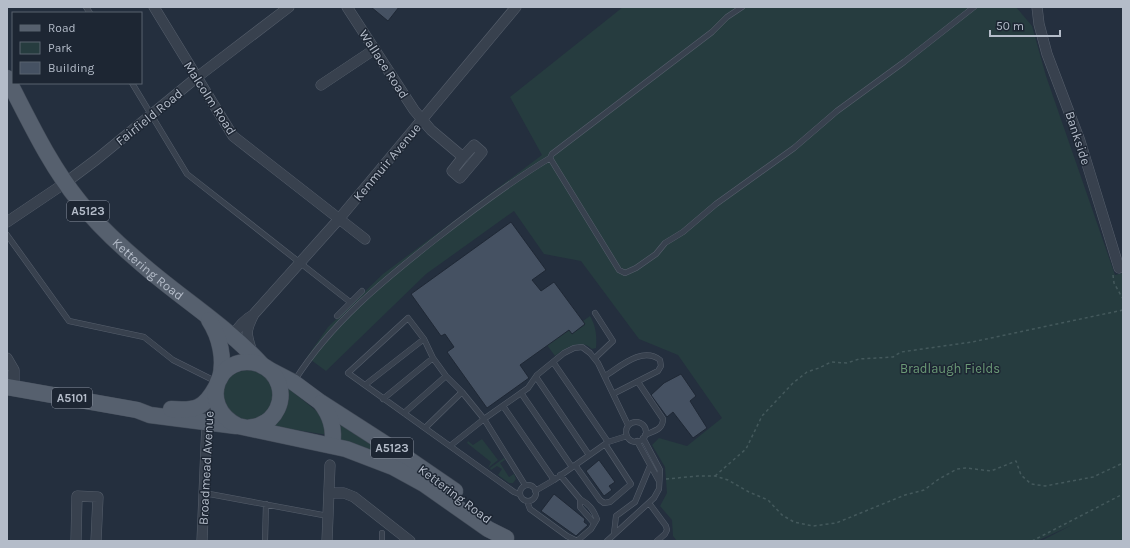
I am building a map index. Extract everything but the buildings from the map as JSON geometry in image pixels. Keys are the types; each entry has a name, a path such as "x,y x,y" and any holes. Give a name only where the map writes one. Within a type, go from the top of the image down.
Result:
{"main road":[{"name":"Kettering Road","path":"7,78 49,157 66,183 79,201 111,236 136,260 232,336 252,353 266,368 293,382 320,402 404,456 466,500 490,518 508,540"},
{"name":"Kettering Road","path":"205,314 215,330 220,343 217,382"},
{"path":"243,362 253,362 266,368 278,382 281,396 279,406 275,414 267,422 260,426 243,427 229,422 222,415 215,398 217,382 226,370 243,362"},
{"name":"A5101","path":"137,410 149,408 194,410 204,403 217,382"},
{"name":"A5101","path":"10,387 137,410 150,415 243,427"},
{"name":"Kettering Road","path":"320,402 332,421 334,435 332,445"},
{"name":"Kettering Road","path":"243,427 332,445 393,467 424,484 508,540"}],"street":[{"name":"Malcolm Road","path":"154,7 196,78 233,136 366,239"},
{"name":"Fairfield Road","path":"7,222 66,183 196,78 288,7"},
{"name":"Wallace Road","path":"346,7 414,110 431,130 463,157"},
{"name":"Kenmuir Avenue","path":"217,382 229,340 232,336 246,319 254,314 339,219 516,7"},
{"name":"Bankside","path":"1037,7 1039,24 1047,54 1080,141 1119,268"},
{"path":"320,85 375,50"},
{"name":"Kenmuir Avenue","path":"252,353 247,338 248,327 254,314"},
{"path":"7,358 14,370 10,387"},
{"name":"Broadmead Avenue","path":"202,541 207,423 217,382"},
{"path":"327,541 330,465"},
{"path":"329,493 354,496 410,541"},
{"path":"76,541 77,496 98,497 96,541"}],"lane":[{"path":"293,382 317,349 350,311 402,266 519,176 550,158 552,154 712,32 727,17 742,7"},
{"path":"550,158 619,270 622,272 628,271 636,268 656,254 665,243 683,232 716,204 794,148 837,111 904,62 974,7"},
{"path":"133,84 187,174 350,302"},
{"path":"7,235 68,321 144,337 172,360 217,382"},
{"path":"337,316 362,291"},
{"path":"595,313 613,341 595,358"},
{"path":"525,485 484,419 462,392 446,376 433,358 424,339 408,318 348,373 514,492 520,494 522,498 527,501 530,509 567,536 577,540 591,529 597,519 593,510 587,503 580,499 560,475"},
{"path":"365,385 424,339"},
{"path":"450,446 484,419 528,388 536,377 564,353 574,348 582,347 595,358 628,425 626,429 627,436 631,440 637,442 659,481"},
{"path":"605,376 635,357 654,355 660,360 661,366 658,371 613,394"},
{"path":"383,399 433,358"},
{"path":"521,393 600,500 604,503 610,502 631,484 553,362"},
{"path":"404,413 446,376"},
{"path":"536,377 589,455"},
{"path":"637,442 644,436 661,428 663,424 663,419 638,382"},
{"path":"425,428 462,392"},
{"path":"503,406 554,480"},
{"path":"607,541 654,498 659,489 660,470 644,436 646,430 642,424 635,422 628,425"},
{"path":"535,490 554,480 606,443 627,436"},
{"path":"614,534 616,516 635,502 650,466"},
{"path":"525,485 532,486 535,490"},
{"path":"520,494 521,488 525,485"},
{"path":"527,501 534,498 535,490"},
{"path":"204,493 328,516"},
{"path":"580,499 580,507 594,523"},
{"path":"649,503 666,526 667,530 665,534 657,541"},
{"path":"265,541 266,504"},
{"path":"382,533 382,541"}],"path":[{"path":"1119,268 1113,273 1114,282 1123,299"},
{"path":"715,476 746,449 762,416 793,383 807,372 831,362 847,363 858,359 893,357 901,352 972,342 1123,310"},
{"path":"659,481 678,477 715,476 728,480 749,492 768,500 782,514 794,522 812,526 836,523 905,495 924,490 939,479 957,469 966,468 991,470 1016,461 1021,475 1031,484 1045,486 1093,477 1123,463"},
{"path":"1032,541 1123,494"}],"green space":[{"name":"Bradlaugh Fields","path":"623,7 1016,7 1032,26 1046,76 1115,275 1123,273 1123,541 1041,541 1072,525 1037,541 677,541 673,536 672,520 660,506 667,493 665,467 652,445 659,438 687,446 722,418 678,355 639,339 581,261 544,254 514,211 426,274 326,371 307,357 328,327 383,274 542,155 510,97"},
{"path":"590,316 596,331 596,348 592,349 583,344 578,344 568,347 555,356 547,345 569,330 572,333 585,325 583,321"},
{"path":"254,368 270,378 275,399 269,412 254,420 245,420 231,414 222,395 226,380 230,374"},
{"path":"288,388 325,418 328,435 271,426"},
{"path":"336,420 404,461 401,465 337,439"},
{"path":"482,439 498,460 488,468 491,462 467,443 468,441 473,445"},
{"path":"504,458 505,460 500,463 509,477 514,474 516,479 513,483 509,483 498,475 502,469 497,466 491,470 490,468"}]}
